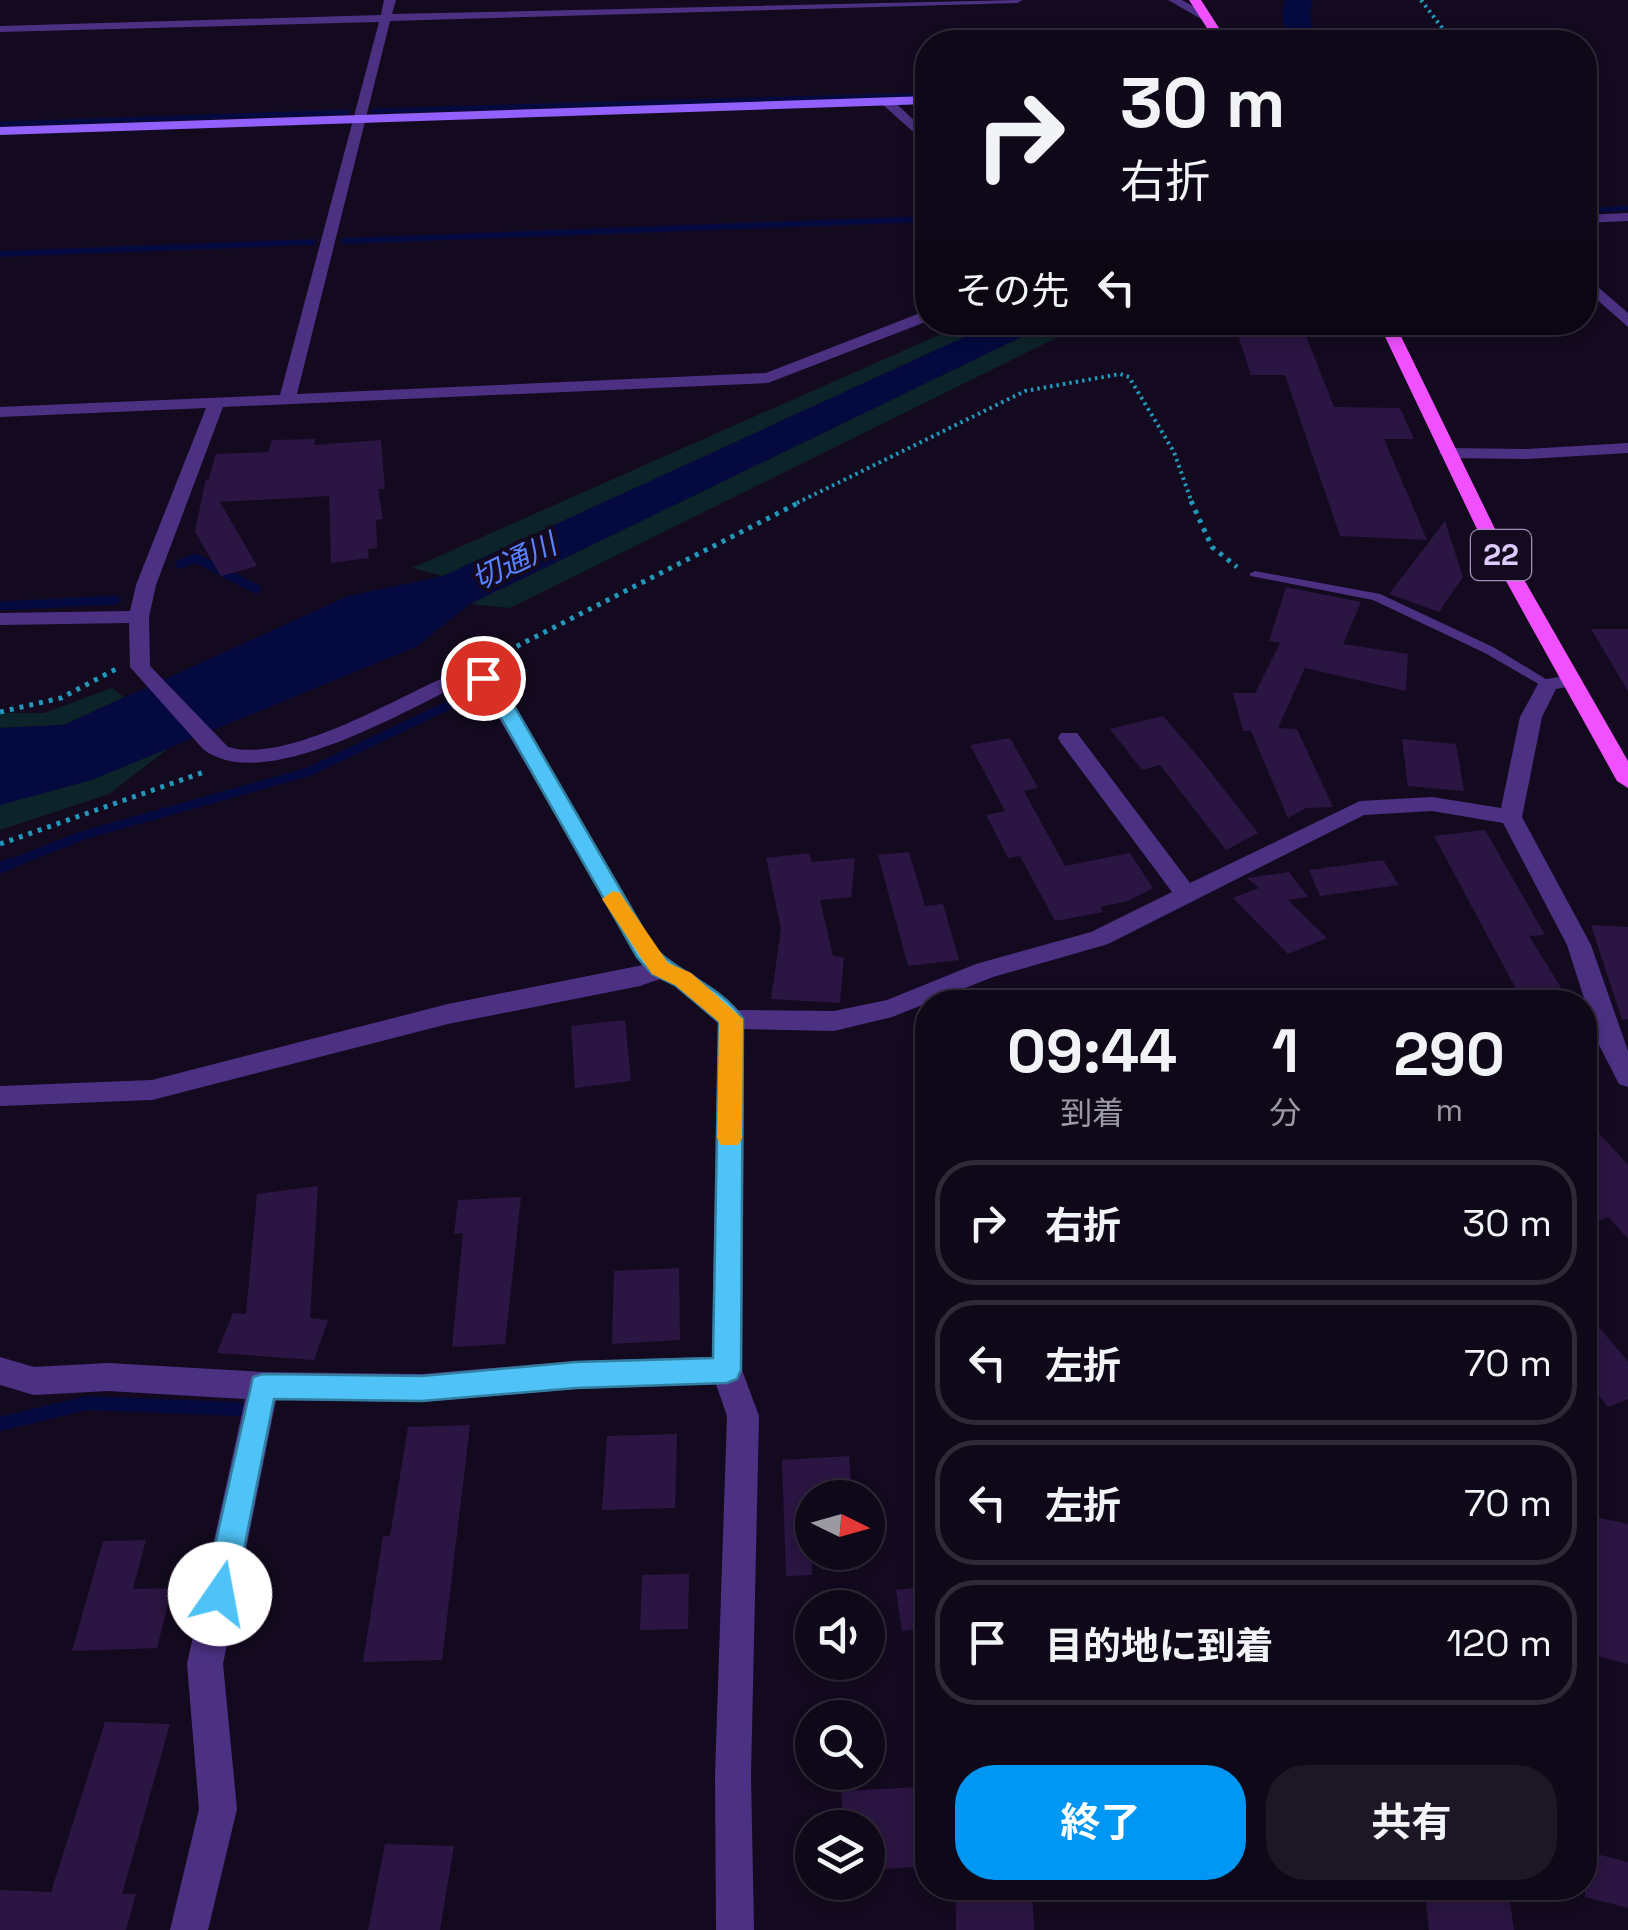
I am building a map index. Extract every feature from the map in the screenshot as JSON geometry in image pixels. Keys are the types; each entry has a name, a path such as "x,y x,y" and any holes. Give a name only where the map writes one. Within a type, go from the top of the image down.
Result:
{"main road":[{"path":"1195,0 1214,30"},
{"name":"22","path":"1392,335 1559,682 1628,781"}],"street":[{"path":"287,398 390,0"},
{"path":"0,30 1018,0"},
{"path":"1174,0 1206,18"},
{"path":"0,131 915,101"},
{"path":"886,102 915,129"},
{"path":"1597,218 1628,217"},
{"path":"1597,293 1628,322"},
{"path":"0,412 768,378 915,320"},
{"path":"216,403 146,586 139,617 140,662 232,756 298,750 470,676 483,678 492,685 617,906 660,968 683,979 731,1019 834,1022 915,998"},
{"path":"1448,452 1527,454 1628,448"},
{"path":"0,619 139,617"},
{"path":"1559,682 1531,717 1511,817 1579,945 1594,990"},
{"path":"1069,738 1186,894"},
{"path":"936,990 984,970 1099,938 1360,808 1432,804 1511,817"},
{"path":"0,1096 152,1090 448,1014 640,977 660,968"},
{"path":"1597,1000 1628,1077"},
{"path":"731,1019 727,1370 743,1416 733,1775 735,1930"},
{"path":"0,1370 34,1381 108,1377 263,1386 422,1388 576,1375 727,1370"},
{"path":"189,1930 218,1809 206,1664 263,1386"}],"lane":[{"path":"1254,574 1376,597 1559,682"}],"path":[{"path":"1421,0 1444,30"},
{"path":"470,676 502,651 966,417 1025,391 1120,374 1129,377 1176,455 1203,531 1226,563 1254,574"},
{"path":"0,712 61,698 140,662"},
{"path":"0,844 232,756"}],"shaded area":[{"path":"939,335 969,335 443,576 412,568"},
{"path":"1025,335 1062,335 510,608 470,604"},
{"path":"112,688 124,697 64,725 0,728 0,713 44,713"},
{"path":"169,748 109,794 0,830 0,805 91,780"}],"water":[{"path":"969,335 1025,335 470,604 416,647 91,780 0,805 0,728 64,725 348,596 443,576"}],"building":[{"path":"1238,335 1306,335 1334,407 1400,408 1414,439 1384,439 1427,540 1340,536 1285,375 1251,375"},
{"path":"315,439 314,445 381,440 385,489 378,489 383,519 376,520 377,548 368,549 369,558 331,563 329,496 220,502 257,566 221,576 195,532 206,478 208,481 216,454 268,452 272,440"},
{"path":"1445,521 1463,577 1439,612 1389,594"},
{"path":"1286,587 1361,602 1343,644 1408,654 1406,691 1305,668 1278,728 1297,729 1333,807 1306,808 1288,818 1251,731 1243,731 1233,693 1255,693 1280,643 1269,641"},
{"path":"1591,629 1628,629 1628,691"},
{"path":"1163,716 1258,833 1226,850 1160,765 1142,770 1110,729"},
{"path":"1010,738 1038,788 1024,791 1065,866 1130,853 1153,888 1128,901 1100,907 1103,912 1055,921 1020,856 1008,858 986,815 1005,811 970,745"},
{"path":"1402,739 1456,744 1464,791 1408,786"},
{"path":"1485,830 1545,935 1529,936 1563,990 1517,990 1434,836"},
{"path":"909,852 925,906 943,904 959,960 908,966 878,855"},
{"path":"809,853 812,862 855,858 851,897 820,900 833,956 844,957 840,1003 771,999 781,929 766,858"},
{"path":"1383,860 1399,885 1320,896 1309,870"},
{"path":"1289,872 1308,897 1288,900 1327,938 1288,954 1233,898 1259,888 1247,878"},
{"path":"1591,925 1628,927 1628,1019 1622,1020"},
{"path":"625,1020 631,1081 575,1088 571,1026"},
{"path":"1597,1131 1628,1165 1628,1239 1609,1217 1597,1222"},
{"path":"318,1186 310,1318 328,1320 314,1360 217,1353 233,1313 246,1314 257,1194"},
{"path":"521,1197 505,1344 452,1347 463,1233 454,1234 458,1200"},
{"path":"679,1268 680,1340 612,1344 614,1271"},
{"path":"1597,1325 1628,1362 1628,1399 1608,1407 1597,1393"},
{"path":"470,1425 442,1660 363,1662 383,1536 390,1536 408,1427"},
{"path":"677,1434 675,1508 602,1510 607,1436"},
{"path":"849,1456 851,1480 795,1480 795,1570 812,1570 812,1575 786,1576 782,1460"},
{"path":"1597,1517 1628,1524 1628,1664 1597,1656"},
{"path":"146,1540 133,1589 172,1588 157,1648 72,1651 103,1541"},
{"path":"689,1574 688,1629 640,1630 642,1575"},
{"path":"915,1588 915,1630 902,1631 896,1590"},
{"path":"105,1722 170,1724 122,1894 136,1894 126,1930 0,1930 0,1890 51,1892"},
{"path":"915,1787 915,1867 885,1869 885,1810 842,1810 841,1791"},
{"path":"385,1844 454,1846 440,1930 368,1930"},
{"path":"1597,1854 1628,1862 1628,1908 1597,1900"},
{"path":"956,1900 1033,1900 1034,1930 956,1930"},
{"path":"1425,1900 1510,1900 1514,1930 1429,1930"}],"waterway":[{"name":"切通川","path":"1299,0 1299,30"},
{"path":"373,111 915,95"},
{"path":"0,124 348,112"},
{"path":"1599,210 1628,208"},
{"path":"344,241 915,219"},
{"path":"877,221 915,219"},
{"path":"0,254 313,242"},
{"path":"180,564 196,558 256,589"},
{"path":"0,606 116,600"},
{"path":"5,866 84,835 308,772 468,696"},
{"path":"0,868 12,863"},
{"path":"0,1424 87,1403 238,1409"}],"slow traffic":[{"path":"613,899 645,952 660,968 683,979 731,1019 730,1138"}],"route":[{"path":"220,1594 263,1386 422,1388 576,1375 727,1370 731,1019 683,979 660,968 645,952 492,685 483,678"}]}
